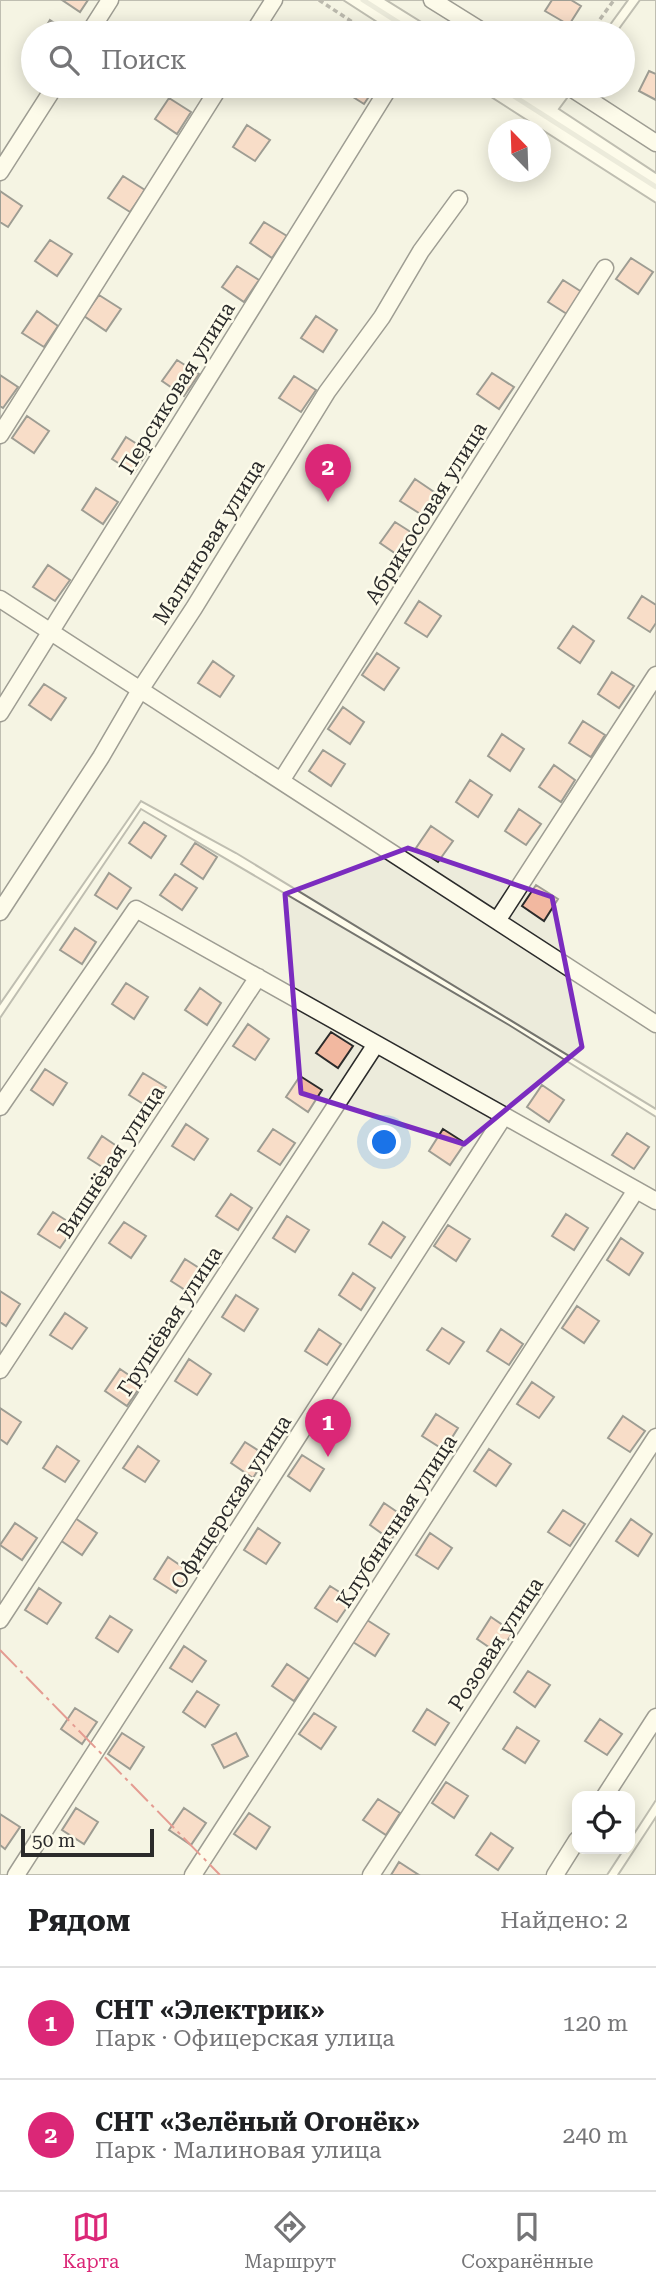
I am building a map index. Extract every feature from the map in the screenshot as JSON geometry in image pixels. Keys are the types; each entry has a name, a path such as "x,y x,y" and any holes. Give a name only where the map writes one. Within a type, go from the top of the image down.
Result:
{"street":[{"path":"97,21 110,0"},
{"path":"261,21 274,0"},
{"path":"432,0 466,21"},
{"path":"0,172 47,98"},
{"path":"0,435 212,98"},
{"name":"Персиковая улица","path":"0,713 383,98"},
{"path":"587,98 656,143"},
{"name":"Малиновая улица","path":"0,912 87,779 327,392 382,317 421,251 459,199"},
{"name":"Абрикосовая улица","path":"281,781 606,268"},
{"path":"0,599 656,1024"},
{"path":"497,921 656,675"},
{"path":"0,1107 136,909 656,1201"},
{"name":"Вишнёвая улица","path":"0,1370 258,977"},
{"name":"Грушёвая улица","path":"0,1620 376,1044"},
{"name":"Офицерская улица","path":"16,1875 504,1116"},
{"name":"Клубничная улица","path":"193,1875 636,1190"},
{"name":"Розовая улица","path":"370,1875 656,1437"},
{"path":"608,1791 656,1717"},
{"path":"555,1875 572,1848"}],"path":[{"path":"319,0 351,21"},
{"path":"599,21 614,0"}],"highlighted area":[{"path":"408,848 552,897 582,1047 464,1144 301,1093 285,894"}],"shaded area":[{"path":"0,0 343,0 375,21 21,21 21,98 493,98 525,119 488,119 488,182 551,182 551,136 656,203 656,1109 236,853 141,801 0,1004"},
{"path":"386,0 628,0 613,21 420,21"},
{"path":"640,0 656,0 656,173 559,109 567,98 635,98 635,21 625,21"},
{"path":"141,809 509,1025 656,1117 656,1800 635,1832 635,1791 572,1791 572,1854 621,1854 607,1875 0,1875 0,1018"},
{"path":"656,1817 656,1875 618,1875 632,1854 635,1854 635,1849"}],"building":[{"path":"62,0 88,0 80,12"},
{"path":"552,0 571,0 581,6 572,21 562,21 545,11"},
{"path":"649,71 656,74 656,100 639,91"},
{"path":"169,98 191,112 177,134 155,119"},
{"path":"355,98 368,98 364,104"},
{"path":"247,125 270,140 255,161 233,147"},
{"path":"123,176 145,190 130,212 108,198"},
{"path":"0,191 22,206 8,227 0,222"},
{"path":"264,222 287,236 272,258 250,243"},
{"path":"50,240 72,254 57,276 35,261"},
{"path":"631,258 653,272 638,294 616,279"},
{"path":"237,266 259,280 244,302 222,287"},
{"path":"563,280 585,294 570,316 548,302"},
{"path":"99,295 121,309 106,331 84,316"},
{"path":"37,311 58,326 44,347 22,333"},
{"path":"316,316 337,330 323,352 301,338"},
{"path":"177,360 199,374 184,396 162,381"},
{"path":"492,373 514,387 499,409 477,394"},
{"path":"0,375 18,387 3,408 0,406"},
{"path":"294,376 316,390 301,412 279,398"},
{"path":"27,416 49,431 34,453 12,438"},
{"path":"126,437 148,451 134,473 112,459"},
{"path":"415,479 437,494 422,515 400,501"},
{"path":"96,488 118,502 103,524 82,510"},
{"path":"395,522 417,536 402,558 380,543"},
{"path":"48,565 70,580 55,601 33,587"},
{"path":"642,596 656,605 656,623 650,632 628,618"},
{"path":"419,601 441,616 427,637 405,623"},
{"path":"573,626 594,641 580,663 558,648"},
{"path":"377,653 399,668 384,690 362,675"},
{"path":"213,661 234,676 220,697 198,683"},
{"path":"612,672 634,686 619,708 598,694"},
{"path":"44,684 66,698 51,720 29,705"},
{"path":"343,707 364,722 350,744 328,729"},
{"path":"583,721 605,735 591,757 569,743"},
{"path":"502,734 524,749 510,771 488,756"},
{"path":"323,750 345,764 331,786 309,771"},
{"path":"554,765 575,780 561,802 539,787"},
{"path":"470,780 492,795 478,817 456,802"},
{"path":"519,809 541,824 526,845 505,831"},
{"path":"144,822 166,836 151,858 129,843"},
{"path":"431,826 453,841 438,862 416,848"},
{"path":"195,843 217,857 203,879 181,864"},
{"path":"109,873 131,888 117,909 95,895"},
{"path":"175,874 197,888 182,910 160,895"},
{"path":"536,885 558,899 544,921 522,906"},
{"path":"75,928 96,942 82,964 60,950"},
{"path":"126,983 148,997 134,1019 112,1004"},
{"path":"200,988 221,1003 207,1025 185,1010"},
{"path":"248,1024 269,1039 255,1060 233,1046"},
{"path":"331,1032 353,1046 338,1068 316,1053"},
{"path":"45,1069 67,1083 53,1105 31,1090"},
{"path":"143,1073 166,1087 151,1109 129,1095"},
{"path":"300,1076 322,1090 308,1112 286,1097"},
{"path":"542,1085 564,1100 549,1122 527,1107"},
{"path":"186,1124 208,1139 194,1160 172,1146"},
{"path":"273,1129 295,1143 280,1165 258,1151"},
{"path":"443,1129 465,1143 450,1165 429,1151"},
{"path":"627,1133 649,1147 634,1169 612,1155"},
{"path":"102,1136 124,1151 110,1172 88,1158"},
{"path":"231,1194 252,1208 238,1230 216,1216"},
{"path":"53,1212 75,1226 60,1248 38,1234"},
{"path":"566,1214 588,1228 574,1250 552,1236"},
{"path":"287,1216 309,1230 295,1252 273,1238"},
{"path":"124,1222 146,1236 131,1258 109,1243"},
{"path":"383,1222 405,1237 391,1258 369,1244"},
{"path":"448,1225 470,1239 456,1261 434,1246"},
{"path":"621,1238 643,1253 629,1275 607,1260"},
{"path":"185,1259 207,1273 193,1295 171,1281"},
{"path":"353,1273 375,1288 361,1310 339,1295"},
{"path":"0,1291 20,1304 6,1326 0,1322"},
{"path":"236,1295 258,1309 244,1331 222,1317"},
{"path":"577,1306 599,1321 584,1343 562,1328"},
{"path":"65,1313 87,1328 72,1349 50,1335"},
{"path":"442,1328 464,1342 449,1364 427,1350"},
{"path":"319,1329 341,1344 327,1365 305,1351"},
{"path":"501,1329 523,1344 509,1365 487,1351"},
{"path":"189,1359 211,1374 197,1395 175,1381"},
{"path":"120,1369 142,1384 127,1406 105,1391"},
{"path":"532,1382 554,1397 539,1418 517,1404"},
{"path":"0,1408 21,1422 7,1444 0,1439"},
{"path":"436,1414 458,1428 444,1450 422,1436"},
{"path":"623,1416 645,1431 630,1452 608,1438"},
{"path":"245,1442 267,1456 253,1478 231,1463"},
{"path":"57,1446 79,1461 65,1482 43,1468"},
{"path":"138,1446 159,1461 145,1482 123,1468"},
{"path":"489,1449 511,1464 496,1486 474,1471"},
{"path":"302,1455 324,1469 310,1491 288,1476"},
{"path":"384,1503 406,1518 391,1540 370,1525"},
{"path":"563,1510 585,1524 570,1546 548,1532"},
{"path":"75,1518 97,1533 82,1555 60,1540"},
{"path":"631,1519 652,1534 638,1556 616,1541"},
{"path":"15,1523 37,1538 22,1560 0,1545"},
{"path":"258,1528 280,1543 266,1564 244,1550"},
{"path":"430,1533 452,1548 438,1569 416,1555"},
{"path":"168,1557 190,1572 176,1593 154,1579"},
{"path":"330,1586 352,1600 337,1622 315,1608"},
{"path":"39,1588 61,1603 47,1624 25,1610"},
{"path":"110,1616 132,1630 118,1652 96,1638"},
{"path":"491,1617 513,1632 499,1654 477,1639"},
{"path":"367,1620 389,1634 375,1656 353,1642"},
{"path":"184,1646 206,1661 192,1682 170,1668"},
{"path":"287,1664 309,1679 294,1701 272,1686"},
{"path":"528,1671 550,1685 535,1707 514,1692"},
{"path":"197,1691 219,1705 205,1727 183,1712"},
{"path":"75,1708 97,1722 82,1744 61,1729"},
{"path":"427,1709 449,1723 435,1745 413,1731"},
{"path":"314,1713 336,1727 321,1749 299,1734"},
{"path":"600,1719 622,1734 607,1755 585,1741"},
{"path":"517,1727 539,1741 525,1763 503,1749"},
{"path":"122,1733 144,1747 130,1769 108,1754"},
{"path":"236,1733 248,1756 224,1768 212,1745"},
{"path":"446,1782 468,1796 454,1818 432,1803"},
{"path":"378,1799 400,1813 386,1835 363,1820"},
{"path":"76,1808 98,1822 84,1844 62,1830"},
{"path":"184,1808 206,1823 191,1845 169,1830"},
{"path":"249,1813 270,1827 256,1849 234,1834"},
{"path":"0,1814 20,1827 5,1849 0,1845"},
{"path":"491,1833 513,1848 498,1870 476,1855"},
{"path":"399,1862 419,1875 391,1875"}],"waterway":[{"path":"363,0 396,21"},
{"path":"517,98 656,187"}],"power":[{"path":"0,1650 220,1875"}],"place":[{"name":"СНТ «Зелёный Огонёк»","path":"328,502"},
{"name":"СНТ «Электрик»","path":"328,1457"}]}
